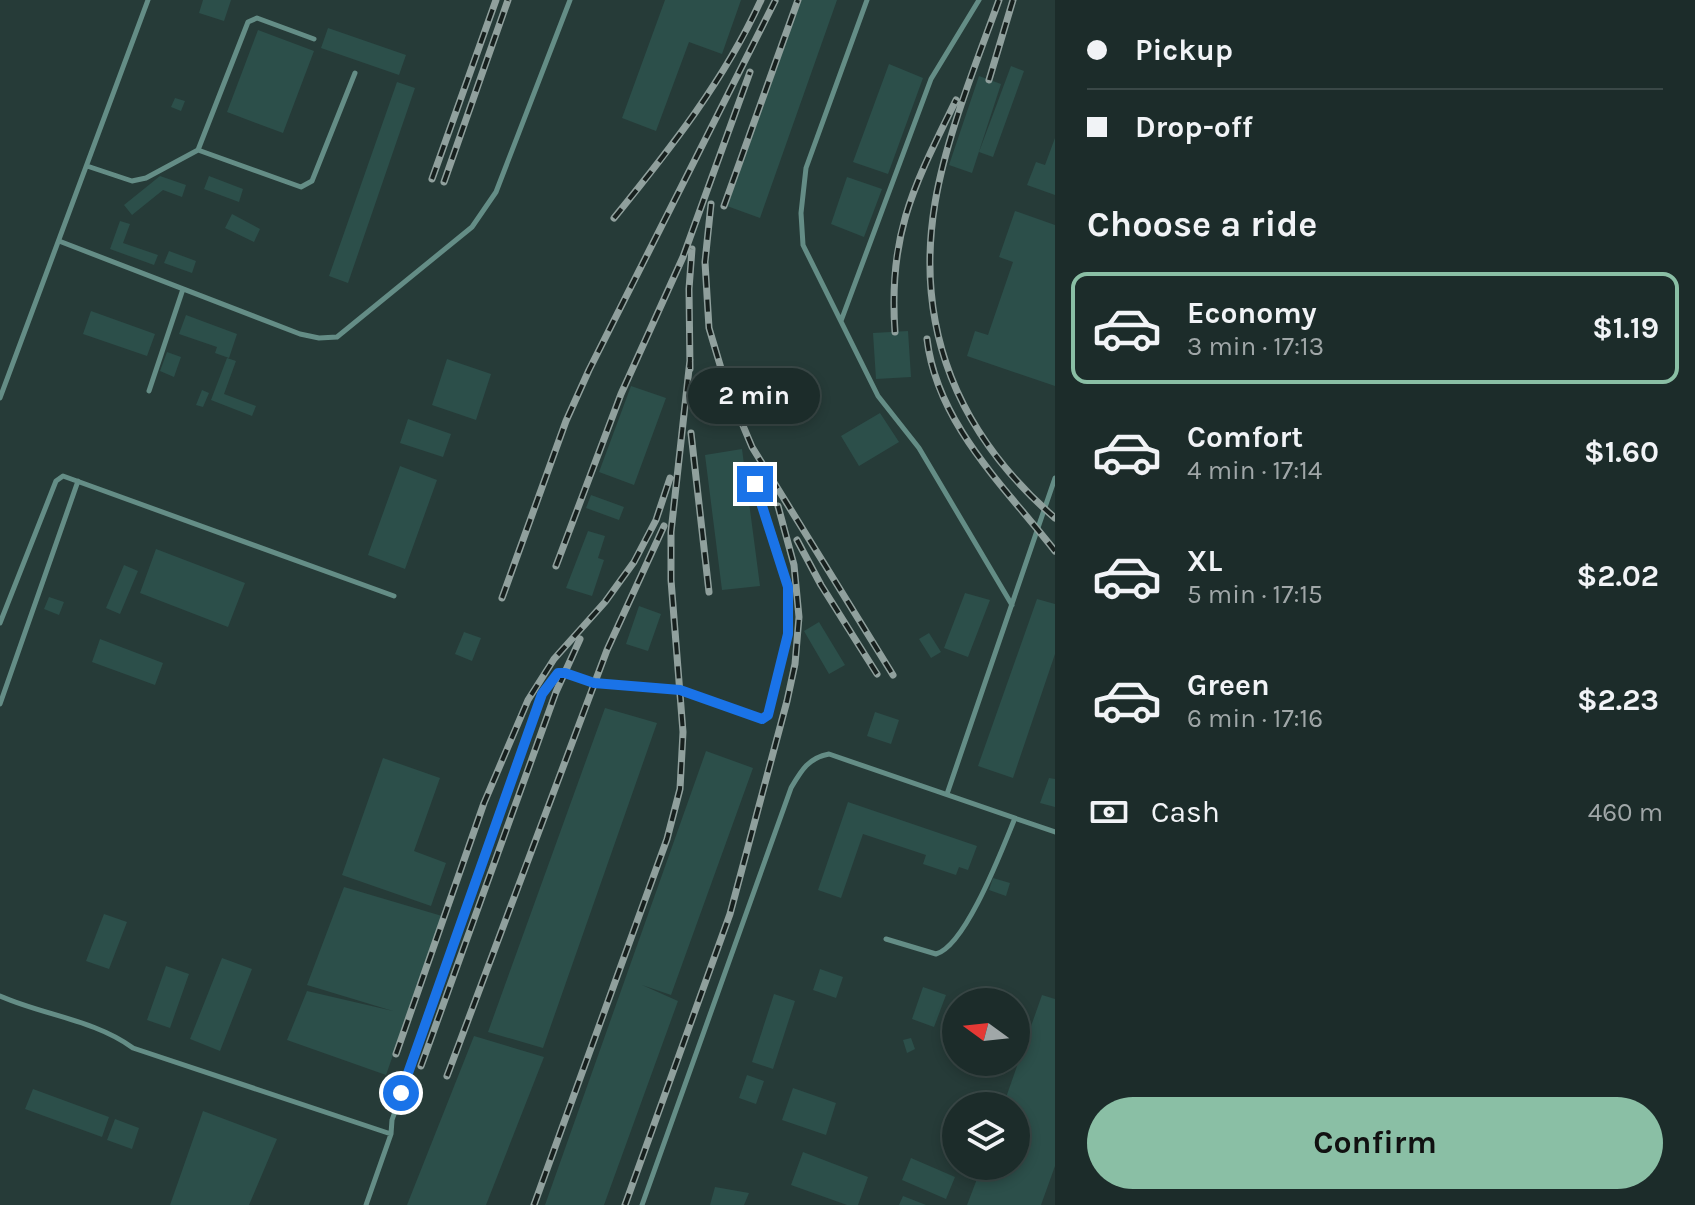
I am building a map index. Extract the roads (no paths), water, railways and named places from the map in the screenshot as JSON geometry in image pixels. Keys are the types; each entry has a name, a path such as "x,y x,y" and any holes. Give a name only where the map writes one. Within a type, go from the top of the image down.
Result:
{"lane":[{"path":"0,398 148,0"},
{"path":"59,241 300,334 319,338 337,337 472,227 484,211 496,192 570,0"},
{"path":"867,0 806,168 801,213 803,245 878,396 919,448 1012,605"},
{"path":"841,322 931,79 979,0"},
{"path":"87,166 132,181 146,178 198,150 248,22 257,18 314,39"},
{"path":"198,150 301,187 312,181 355,73"},
{"path":"149,391 183,289"},
{"path":"0,623 56,481 63,476 394,596"},
{"path":"947,794 1055,478"},
{"path":"0,704 78,481"},
{"path":"366,1205 419,1039 526,737 542,694 558,673 594,683 680,690 762,719 768,715 788,634 788,587 755,484"},
{"path":"642,1205 791,788 804,765 818,756 829,754 1055,832"},
{"path":"886,939 936,954 944,952 966,925 1015,818"},
{"path":"0,996 25,1007 115,1034 133,1048 391,1134"}],"railway":[{"path":"432,179 496,0"},
{"path":"444,182 508,0"},
{"path":"614,218 713,86 761,0"},
{"path":"724,206 798,0"},
{"path":"999,0 946,152 935,203 930,250 931,294 938,337 951,377 969,415 993,452 1021,486 1055,518"},
{"path":"989,80 1013,0"},
{"path":"502,598 566,421 589,370 775,1"},
{"path":"556,566 621,394 683,257 750,72"},
{"path":"895,332 896,266 907,211 956,100"},
{"path":"711,204 705,262 709,328 726,385 752,447 893,675"},
{"path":"690,369 692,249"},
{"path":"927,339 933,370 959,427 995,478 1055,551"},
{"path":"534,1205 667,839 680,789 683,732 671,580 671,532 690,360"},
{"path":"691,433 709,592"},
{"path":"396,1054 484,803 528,700 554,659 605,602 634,562 656,520 670,478"},
{"path":"625,1205 730,914 787,701 795,664 799,617 794,565 778,506"},
{"path":"447,1076 607,650 664,526"},
{"path":"797,540 821,585 877,674"},
{"path":"421,1066 556,692 580,639"}]}
